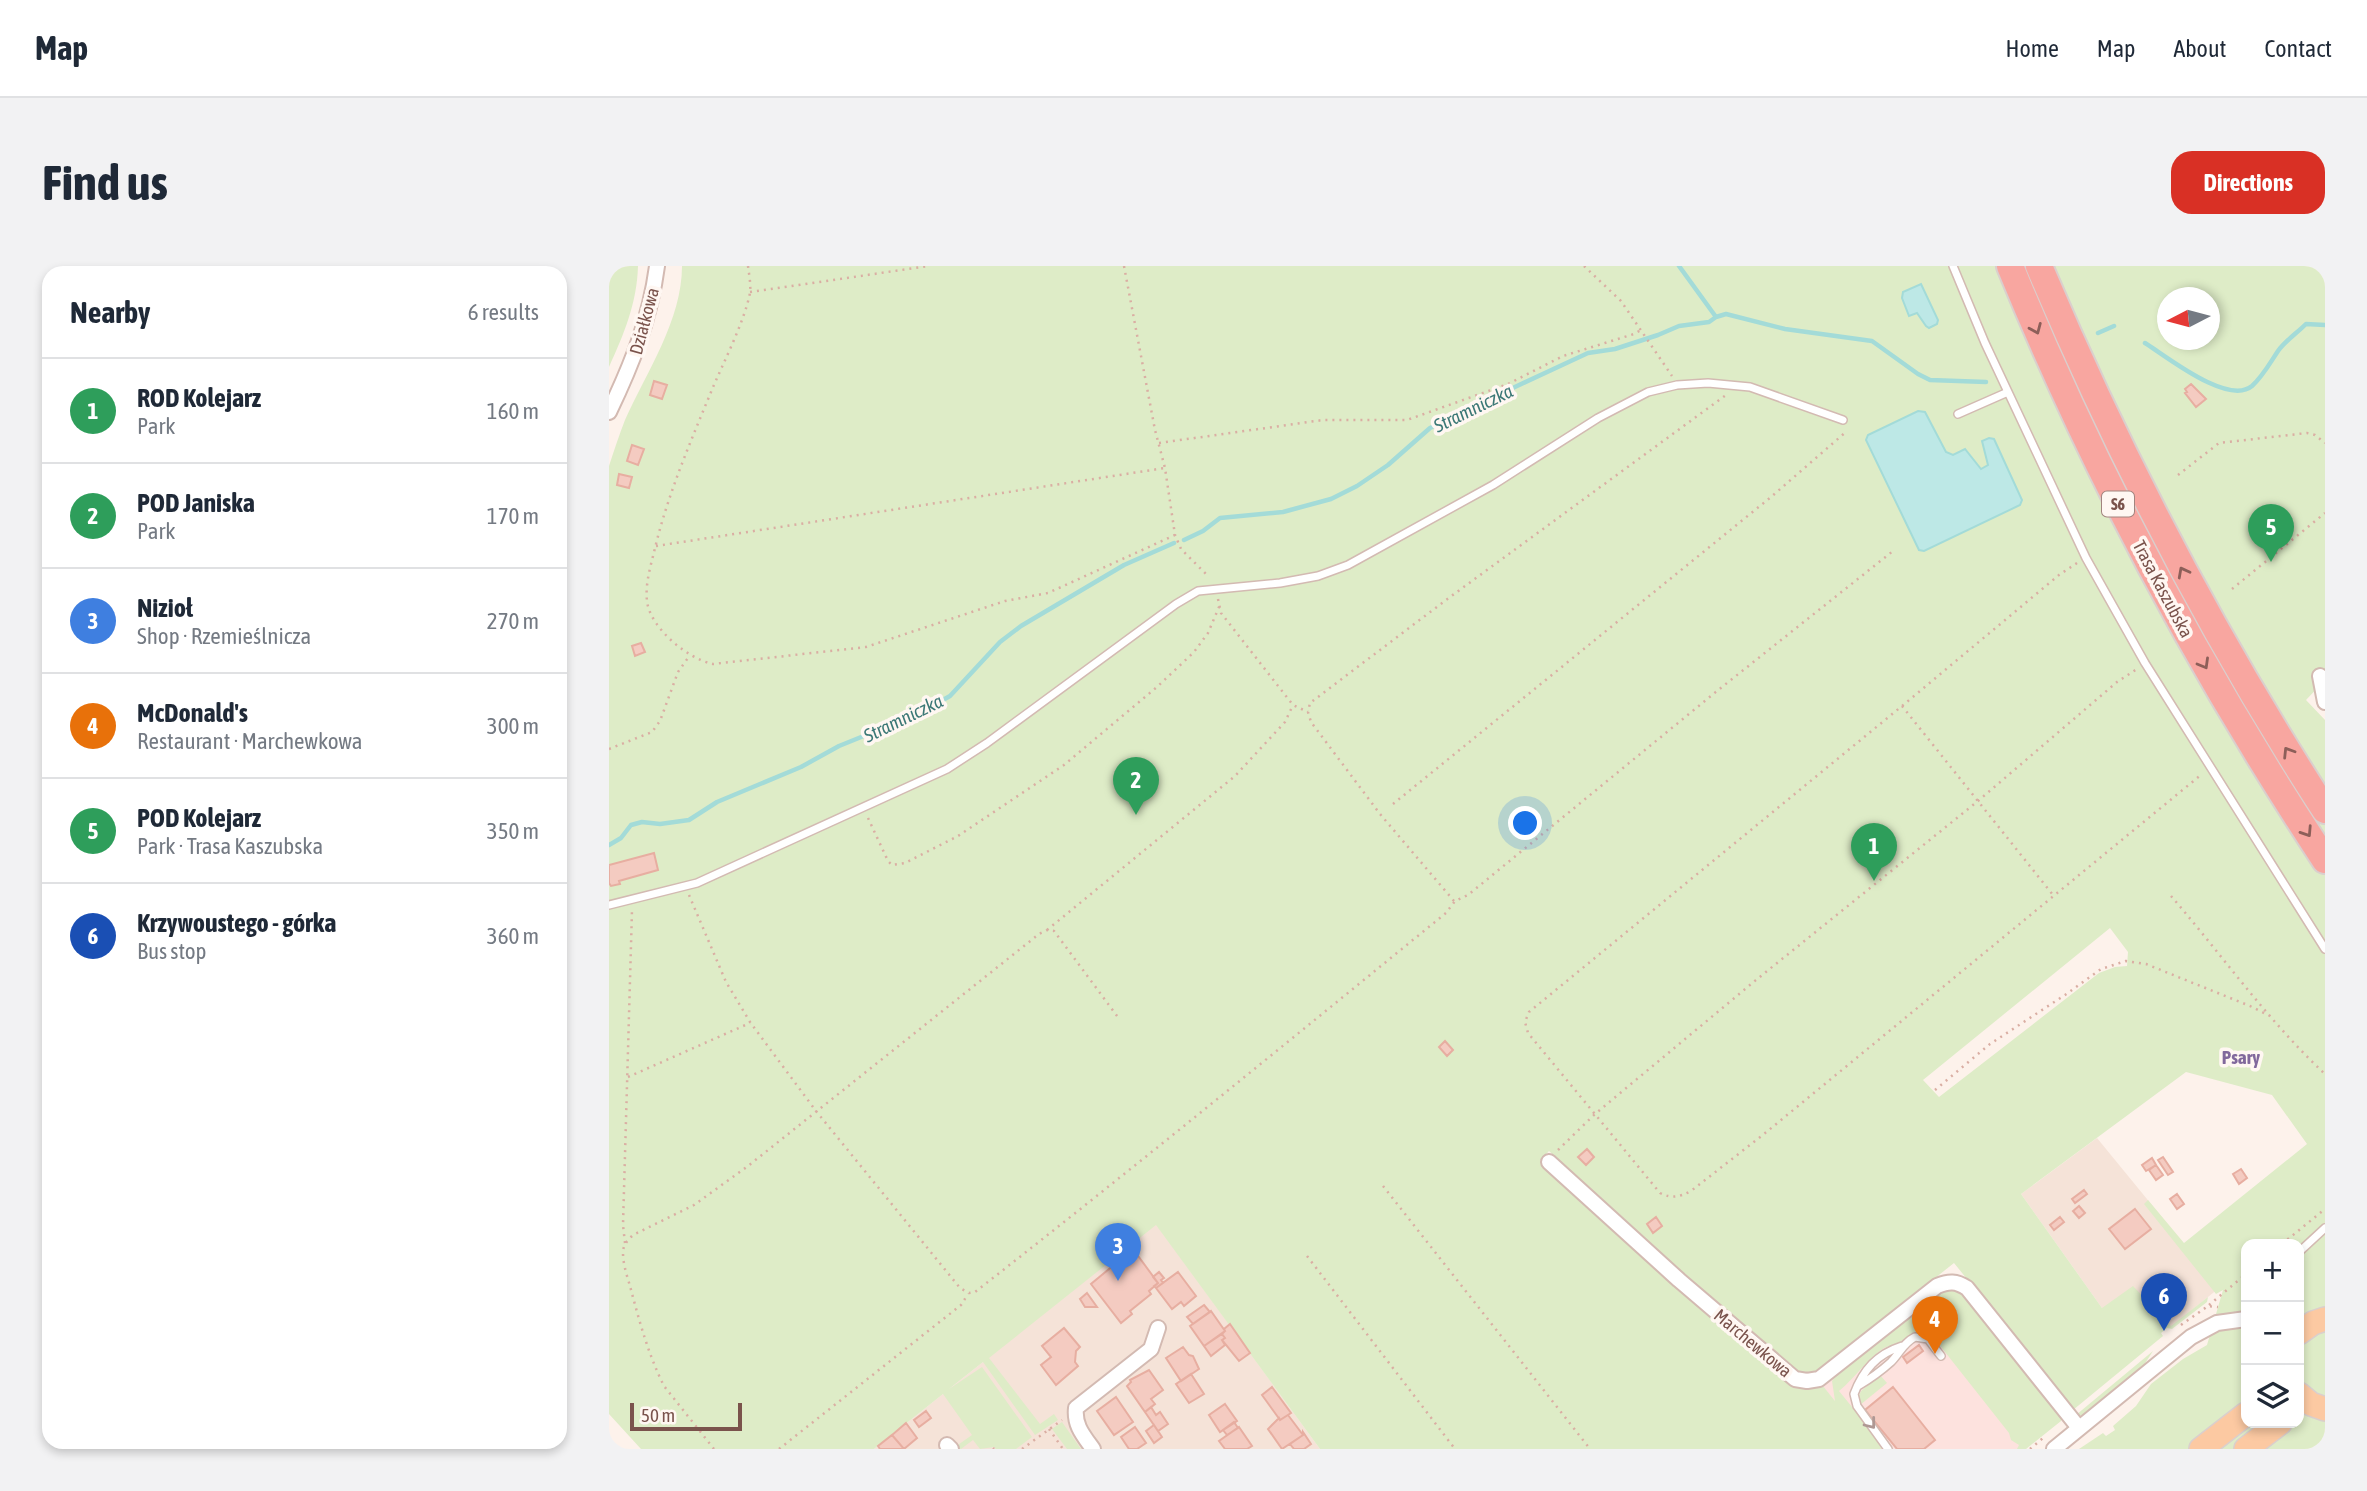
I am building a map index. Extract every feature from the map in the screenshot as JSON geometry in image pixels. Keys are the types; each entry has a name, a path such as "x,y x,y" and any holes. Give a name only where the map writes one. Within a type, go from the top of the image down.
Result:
{"highway":[{"name":"Trasa Kaszubska","path":"2010,266 2079,424 2152,570 2244,733 2325,860"},
{"name":"Trasa Kaszubska","path":"2039,266 2114,435 2178,562 2241,674 2325,810"}],"main road":[{"path":"2304,1329 2313,1322 2325,1319"},
{"path":"2201,1449 2241,1418"},
{"path":"2246,1449 2273,1428"}],"street":[{"name":"Działkowa","path":"609,412 644,330 657,266"},
{"path":"2320,677 2325,702"},
{"name":"Marchewkowa","path":"1549,1162 1679,1280 1795,1379 1807,1381 1819,1378 1937,1286 1948,1282 1959,1283 1967,1288 2079,1427"},
{"path":"2054,1449 2191,1337 2217,1323 2241,1320"},
{"path":"1093,1449 1079,1429 1075,1419 1076,1408 1151,1349 1158,1328"}],"lane":[{"path":"1953,266 2008,392 2086,558 2145,663 2209,768 2325,949"},
{"path":"609,905 698,883 947,769 987,743 1175,604 1198,591 1280,583 1318,576 1348,565 1493,485 1598,418 1648,392 1677,385 1709,383 1750,387 1843,420"},
{"path":"1958,414 2008,392"},
{"path":"2304,1247 2325,1228"},
{"path":"1888,1449 1855,1402 1854,1394 1868,1367 1887,1351 1902,1346 1915,1337 1928,1339 1941,1356"}],"path":[{"path":"748,266 750,292 676,478 659,529 647,589 647,603 660,627 689,655 713,664 866,647 1005,601 1048,593 1175,535"},
{"path":"750,292 929,266"},
{"path":"1124,266 1165,468 1175,535 1181,549 1206,574 1219,607 1232,629 1293,705 1308,712"},
{"path":"1584,266 1621,302 1677,385"},
{"path":"1159,443 1323,420 1406,420 1508,384 1563,356 1641,330"},
{"path":"1455,901 1380,814 1311,722 1308,712 1310,703 1717,403 1727,394 1730,386"},
{"path":"1393,804 1847,433 1849,426 1843,420"},
{"path":"2178,475 2219,443 2307,433 2315,435 2325,443"},
{"path":"656,546 1165,468"},
{"path":"2232,589 2325,513"},
{"path":"686,887 726,982 750,1022 816,1111 960,1288 969,1293 975,1292 1231,1089 1446,913 1455,901 1468,895 1893,551"},
{"path":"2086,558 2059,575 1529,1012 1525,1022 1528,1033 1660,1193 1669,1198 1680,1197 1764,1134 2209,768"},
{"path":"864,808 892,865 905,863 958,836 1064,765 1157,687 1194,652 1208,633 1219,607"},
{"path":"609,749 652,732 660,721 678,673 689,655"},
{"path":"1549,1162 1564,1142 1595,1114 1978,801 2117,682 2145,663"},
{"path":"625,1243 633,1235 668,1219 710,1194 1047,930 1235,776 1285,722 1293,705"},
{"path":"1902,706 2053,895"},
{"path":"2171,895 2270,1016 2304,1055 2325,1074"},
{"path":"632,899 623,1225 625,1243 622,1252 638,1316 657,1374 714,1449"},
{"path":"1047,930 1054,931 1120,1020"},
{"path":"1935,1090 1990,1044 2065,996 2101,969 2119,963 2136,961 2146,964 2270,1016"},
{"path":"628,1077 750,1022"},
{"path":"1383,1186 1590,1449"},
{"path":"2288,1239 2325,1209"},
{"path":"1307,1256 1455,1449"},
{"path":"2208,1306 2241,1278"},
{"path":"779,1449 961,1305 969,1293"},
{"path":"1022,1449 1063,1419 1075,1419"},
{"path":"1049,1429 1063,1449"}],"shaded area":[{"path":"2097,1138 2183,1243 2224,1284 2171,1327 2102,1308 2021,1194"},
{"path":"1156,1224 1320,1449 874,1449"},
{"path":"1946,1288 2021,1449 1874,1449 1821,1384"}],"green space":[{"path":"609,266 638,266 632,306 609,367"},
{"path":"682,266 2325,266 2325,680 2306,700 2325,720 2325,1449 2079,1449 2103,1433 2106,1436 2115,1430 2113,1426 2136,1406 2151,1384 2183,1359 2207,1345 2223,1290 2216,1294 2144,1204 2148,1200 2184,1243 2307,1144 2272,1095 2186,1072 2021,1194 2102,1308 2133,1286 2171,1326 2208,1297 2207,1302 2172,1329 2167,1328 2161,1333 2163,1336 2073,1410 1954,1263 1813,1375 1798,1372 1686,1277 1549,1151 1540,1161 1614,1230 1786,1378 1819,1381 1835,1401 1832,1381 1841,1369 1946,1288 1960,1288 2062,1416 2061,1421 2026,1449 2017,1449 2019,1445 2011,1440 2009,1433 1930,1333 1921,1330 1884,1348 1839,1391 1879,1440 1881,1449 1320,1449 1156,1225 989,1358 1040,1424 1054,1414 1058,1420 1035,1435 983,1362 949,1389 982,1367 1032,1437 1016,1449 980,1449 973,1440 961,1449 955,1447 972,1435 943,1394 874,1449 641,1449 609,1414 609,466 625,420 670,326","holes":["2110,928 2128,952 2127,966 2099,973 1939,1097 1923,1080"]},
{"path":"2153,1351 2144,1365 2083,1416 2076,1415"},
{"path":"1880,1375 1887,1383 1860,1405 1858,1398 1861,1391"},
{"path":"1062,1422 1081,1449 1067,1449 1052,1429"}],"water":[{"path":"1921,284 1938,320 1937,324 1929,328 1917,313 1909,316 1902,298 1903,292"},
{"path":"1918,411 1925,412 1946,452 1953,455 1965,449 1981,469 1988,465 1982,441 1994,439 2022,500 2020,505 1924,551 1919,550 1866,440 1868,435"}],"building":[{"path":"654,381 667,385 662,399 650,395"},
{"path":"2191,384 2206,399 2196,407 2185,393 2185,389"},
{"path":"632,445 644,449 638,465 627,461"},
{"path":"619,474 632,477 629,488 617,485"},
{"path":"641,643 645,652 635,656 632,646"},
{"path":"654,853 658,870 619,881 620,884 611,886 609,865"},
{"path":"1445,1041 1453,1050 1447,1056 1439,1047"},
{"path":"1587,1149 1594,1157 1586,1165 1578,1157"},
{"path":"2163,1157 2173,1172 2168,1175 2158,1160"},
{"path":"2152,1158 2156,1165 2146,1171 2142,1165"},
{"path":"2156,1165 2163,1175 2156,1180 2149,1170"},
{"path":"2241,1169 2247,1178 2239,1184 2233,1174"},
{"path":"2084,1190 2087,1194 2075,1203 2072,1199"},
{"path":"2177,1194 2184,1204 2177,1209 2170,1199"},
{"path":"2079,1206 2085,1213 2079,1218 2073,1211"},
{"path":"2135,1209 2151,1229 2125,1249 2109,1229"},
{"path":"1656,1217 1662,1226 1653,1233 1647,1224"},
{"path":"2060,1217 2064,1222 2054,1230 2050,1225"},
{"path":"1133,1249 1158,1283 1149,1291 1151,1294 1130,1311 1132,1314 1121,1323 1091,1284"},
{"path":"1159,1272 1164,1278 1161,1280 1163,1283 1156,1288 1154,1286 1158,1283 1153,1277"},
{"path":"1178,1272 1196,1296 1184,1306 1181,1302 1172,1309 1156,1288"},
{"path":"1087,1293 1097,1307 1085,1307 1080,1299"},
{"path":"1204,1305 1210,1312 1193,1324 1187,1317"},
{"path":"1211,1311 1225,1331 1204,1346 1190,1326"},
{"path":"1230,1324 1250,1353 1239,1361 1222,1340 1225,1338 1222,1334 1224,1329"},
{"path":"1064,1328 1080,1347 1076,1351 1075,1362 1078,1366 1056,1385 1041,1365 1051,1357 1042,1346"},
{"path":"1222,1334 1225,1345 1211,1356 1204,1346"},
{"path":"1919,1345 1923,1351 1907,1363 1903,1357"},
{"path":"1183,1347 1193,1356 1199,1369 1181,1381 1166,1358"},
{"path":"1149,1370 1163,1390 1151,1399 1155,1404 1145,1412 1127,1386 1130,1380"},
{"path":"1191,1374 1204,1394 1189,1403 1176,1384"},
{"path":"1272,1387 1291,1413 1280,1420 1262,1395"},
{"path":"1893,1387 1935,1440 1924,1449 1897,1449 1865,1410"},
{"path":"1116,1397 1133,1422 1114,1435 1097,1411"},
{"path":"1225,1404 1237,1421 1220,1432 1209,1415"},
{"path":"1151,1407 1156,1415 1160,1412 1168,1424 1158,1431 1145,1412"},
{"path":"926,1411 931,1418 919,1427 914,1420"},
{"path":"1288,1415 1303,1435 1282,1449 1268,1429 1279,1418 1280,1420"},
{"path":"1234,1422 1238,1428 1227,1435 1223,1430"},
{"path":"906,1423 917,1438 904,1449 892,1435"},
{"path":"1154,1425 1162,1437 1154,1443 1146,1431"},
{"path":"1135,1427 1146,1443 1137,1449 1129,1449 1121,1437"},
{"path":"1239,1427 1252,1446 1247,1449 1225,1449 1219,1441"},
{"path":"1303,1432 1311,1444 1304,1449 1294,1449 1290,1444 1303,1435"},
{"path":"892,1435 904,1449 880,1449 878,1446"}],"waterway":[{"name":"Stramniczka","path":"1679,266 1716,317"},
{"name":"Stramniczka","path":"1184,540 1203,531 1220,518 1283,512 1331,499 1357,486 1388,465 1430,428 1517,386 1588,353 1615,349 1679,326 1709,322 1726,314 1785,329 1872,341 1930,380 1986,382"},
{"path":"2145,343 2213,385 2228,390 2241,390 2256,382 2281,347 2306,324 2325,325"},
{"path":"2098,333 2114,326"},
{"name":"Stramniczka","path":"609,845 621,838 631,825 689,820 717,802 801,767 839,746 918,714 950,696 1000,642 1021,626 1124,565 1174,543"}],"place":[{"name":"POD Kolejarz","path":"2271,562"},
{"name":"POD Janiska","path":"1136,815"},
{"name":"ROD Kolejarz","path":"1874,881"},
{"name":"Nizioł","path":"1118,1281"},
{"name":"Krzywoustego - górka","path":"2164,1331"},
{"name":"McDonald's","path":"1935,1354"}],"district":[{"name":"Psary","path":"2241,1057"}]}
